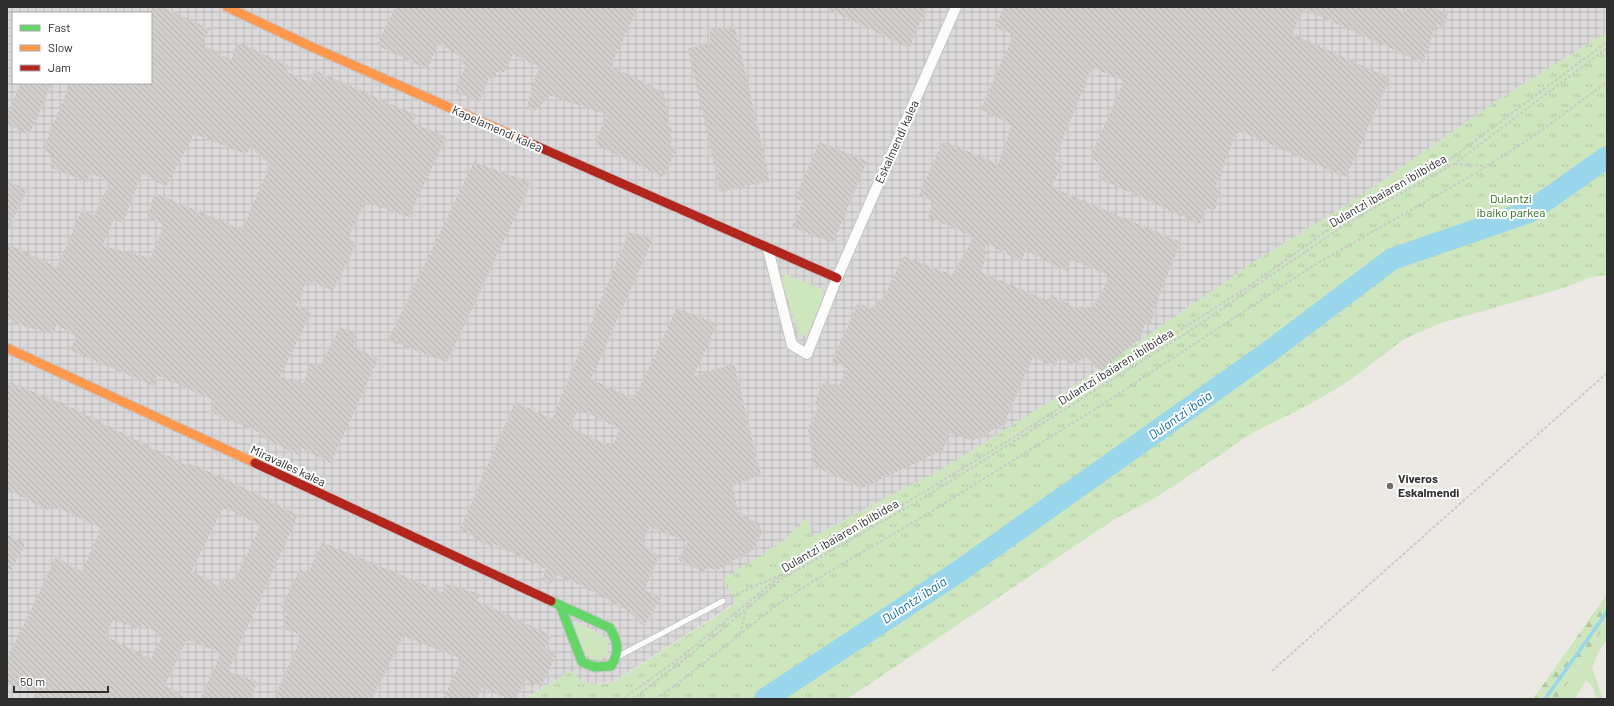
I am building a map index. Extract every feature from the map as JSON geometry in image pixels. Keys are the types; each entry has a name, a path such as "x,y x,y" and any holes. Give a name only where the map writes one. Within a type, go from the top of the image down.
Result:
{"street":[{"name":"Kapelamendi kalea","path":"227,7 312,47 768,249 837,278"},
{"name":"Eskalmendi kalea","path":"837,278 956,7"},
{"path":"768,249 792,345 807,354 837,278"},
{"name":"Miravalles kalea","path":"7,348 610,628 617,640 618,656"},
{"path":"560,605 582,662 596,667 611,666 618,656"}],"lane":[{"path":"618,656 723,601"}],"path":[{"path":"732,596 783,574 884,516 1019,434 1252,284 1335,225 1445,163 1607,42"},
{"name":"Dulantzi ibaiaren ibilbidea","path":"632,699 679,665 783,578 922,499 1185,334 1349,222 1454,164 1607,48"},
{"path":"655,699 672,688 777,605 815,580 929,513 1093,410 1316,264 1486,166 1531,138 1607,82"},
{"path":"1454,164 1486,166"},
{"path":"1272,671 1607,373"},
{"path":"623,699 681,657 783,574"},
{"path":"740,634 747,608"}],"shaded area":[{"path":"7,7 1607,7 1607,32 1498,100 1359,197 1257,260 1082,381 949,465 812,537 807,518 786,539 724,579 737,602 614,681 594,684 581,682 571,671 523,699 7,699"}],"green space":[{"name":"Dulantzi ibaiko parkea","path":"1607,32 1607,275 1592,277 1560,289 1441,323 1404,339 1346,383 1303,408 1254,432 1157,497 1115,519 847,699 524,699 571,671 581,680 590,684 601,684 615,681 737,603 723,579 786,539 807,517 812,537 949,465 1082,381 1257,260 1359,197 1498,100"},
{"path":"785,274 822,289 824,296 807,335 799,335 782,280"},
{"path":"1607,594 1607,623 1557,699 1533,699"},
{"path":"578,622 602,635 608,642 607,655 601,660 589,657 583,649 575,626"},
{"path":"1607,623 1607,640 1599,651 1592,668 1603,699 1597,699 1592,686 1586,680 1575,699 1557,699"}],"building":[{"path":"151,7 162,7 210,29 201,44 231,60 238,42 289,66 287,72 310,83 314,70 416,115 413,123 446,137 409,217 365,202 348,238 357,243 333,291 307,280 296,305 311,312 280,377 304,383 310,364 320,366 340,327 358,335 353,346 378,359 331,463 302,448 298,455 262,437 263,434 210,412 215,401 157,375 154,386 70,350 76,337 57,324 53,334 16,324 7,319 7,244 57,267 82,210 94,216 110,182 91,173 87,182 50,167 53,156 43,150 70,84 152,84","holes":["194,134 246,154 250,147 270,165 242,230 155,193 147,217 164,225 150,258 102,246 114,219 123,223 142,173 166,187"]},
{"path":"395,7 638,7 611,66 664,92 669,125 672,130 670,136 673,139 670,145 677,148 664,177 594,144 607,115 549,95 538,109 532,111 527,107 535,77 541,68 513,54 505,72 497,72 495,79 490,77 479,102 455,92 466,65 461,64 464,59 439,43 427,69 377,45"},
{"path":"824,7 927,7 909,48"},
{"path":"1004,7 1393,7 1404,12 1410,7 1429,7 1448,14 1443,27 1436,24 1423,63 1304,9 1292,34 1390,78 1346,177 1237,130 1215,189 1220,190 1215,211 1207,208 1200,224 1098,178 1101,164 1090,157 1124,81 1092,67 1055,159 1064,163 1051,187 1181,242 1153,310 1151,324 1147,321 1137,341 1100,372 1085,356 1076,365 1058,358 1055,367 1033,357 1004,424 973,441 949,433 943,450 862,488 814,466 808,428 819,406 814,405 824,381 839,386 847,368 832,361 858,303 874,309 878,299 883,301 903,256 952,275 974,237 928,217 933,202 919,195 943,141 998,164 1012,124 980,110 1014,35 995,27","holes":["985,242 1021,262 1026,250 1067,272 1071,259 1110,276 1092,309 1082,305 1080,310 1051,295 1048,301 981,272 986,255"]},
{"path":"735,27 770,181 720,192 688,48 710,44 710,29"},
{"path":"21,84 52,84 29,135 7,124 7,114"},
{"path":"819,142 867,161 833,243 792,227 803,201 795,198"},
{"path":"474,162 531,183 447,362 388,340"},
{"path":"7,181 27,189 7,233"},
{"path":"629,232 653,239 591,379 634,399 677,308 717,324 693,377 734,363 761,475 732,485 739,514 759,523 762,532 754,549 716,571 708,566 704,572 678,560 688,542 650,527 641,544 659,556 644,590 661,598 644,626 629,611 576,583 556,575 550,584 542,579 546,569 494,544 492,548 460,529 515,402 552,419","holes":["579,409 620,429 612,447 569,427"]},
{"path":"7,381 55,401 56,400 188,466 189,463 234,483 298,515 228,671 257,682 250,699 200,699 221,653 187,639 165,685 188,699 32,699 36,692 7,684 7,660 56,557 82,572 101,528 52,505 47,510 7,489","holes":["223,507 261,525 234,581 222,578 220,587 192,571","113,620 140,629 143,625 155,632 161,639 151,659 105,636"]},
{"path":"7,534 25,544 7,577"},
{"path":"322,542 442,592 445,584 480,594 477,601 547,633 551,636 545,648 556,655 541,687 526,680 515,699 508,699 482,688 477,699 443,699 462,659 403,636 372,699 274,699 302,635 282,628 287,611 281,607 300,569 308,573"}],"waterway":[{"name":"Dulantzi ibaia","path":"765,699 958,572 1270,351 1392,259 1529,212 1607,157"},
{"path":"1545,699 1607,612"}],"traffic: fast":[{"path":"551,601 610,628 615,638 617,647 616,656 611,666 595,667 582,662 560,605"}],"traffic: slow":[{"path":"227,7 312,47 523,140"},
{"path":"7,348 255,463"}],"traffic: jam":[{"path":"523,140 837,278"},
{"path":"255,463 551,601"}],"place":[{"name":"Viveros Eskalmendi","path":"1390,486"}]}
